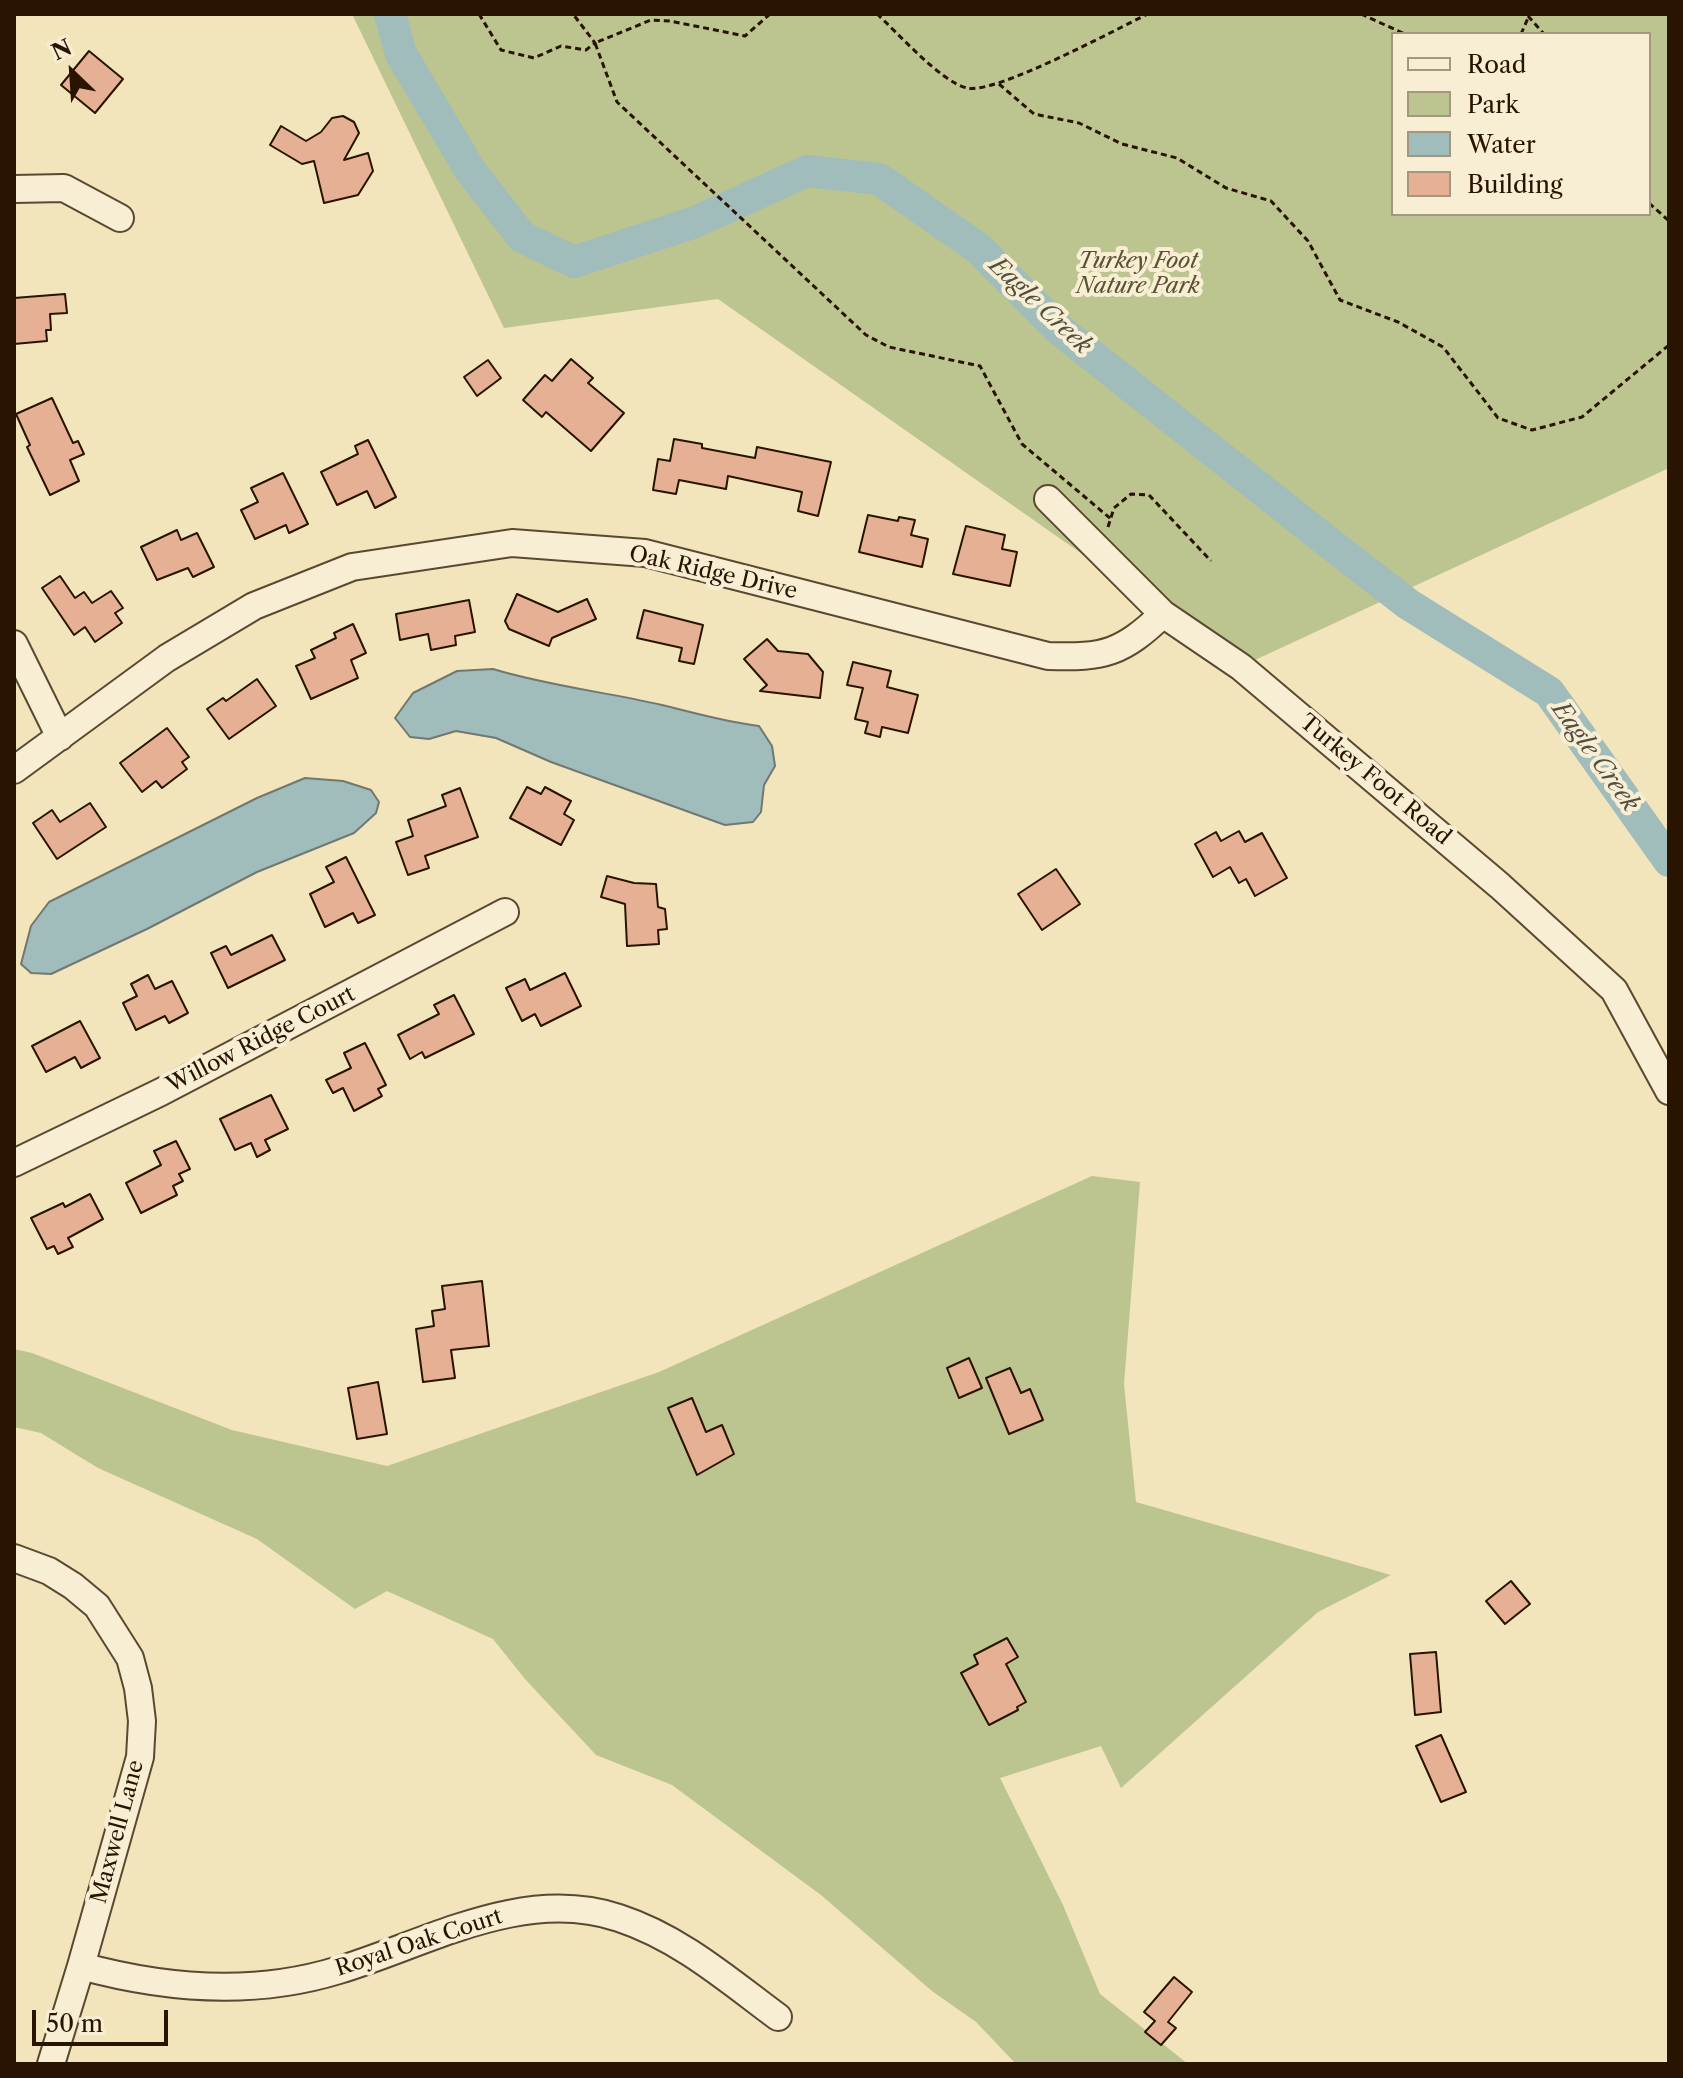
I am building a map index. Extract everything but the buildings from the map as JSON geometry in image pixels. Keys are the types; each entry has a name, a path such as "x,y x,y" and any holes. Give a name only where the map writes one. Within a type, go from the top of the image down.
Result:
{"street":[{"path":"14,189 64,188 120,218"},
{"name":"Turkey Foot Road","path":"1048,499 1163,614 1241,667 1500,886 1614,990 1669,1091"},
{"name":"Oak Ridge Drive","path":"14,770 167,658 254,606 352,567 512,543 645,553 1048,656 1078,657 1109,653 1138,638 1163,614"},
{"path":"14,644 60,737"},
{"name":"Willow Ridge Court","path":"14,1163 161,1092 505,912"},
{"name":"Maxwell Lane","path":"14,1558 49,1571 97,1606 130,1658 142,1721 140,1757 51,2064"},
{"name":"Royal Oak Court","path":"81,1966 125,1978 184,1985 271,1984 336,1971 483,1919 518,1912 584,1911 618,1917 677,1944 778,2017"}],"path":[{"path":"479,14 501,50 534,58 561,46 586,50 595,43 651,20 745,36 770,14"},
{"path":"573,14 595,43 617,102 866,335 889,347 980,366 1022,444 1111,519"},
{"path":"651,20 652,14"},
{"path":"877,14 947,79 968,89 999,84 1148,14"},
{"path":"1361,14 1401,32"},
{"path":"1528,15 1542,32"},
{"path":"999,84 1034,114 1079,123 1122,144 1177,158 1226,188 1271,201 1308,241 1340,300 1398,322 1443,347 1498,418 1532,430 1582,417 1669,345"},
{"path":"1651,205 1669,221"},
{"path":"1099,549 1114,508 1131,494 1149,495 1211,561"}],"green space":[{"name":"Turkey Foot Nature Park","path":"352,14 1669,14 1669,468 1242,666 718,299 504,328"},
{"path":"1092,1176 1140,1182 1124,1384 1136,1502 1391,1575 1318,1612 1121,1788 1101,1746 1000,1778 1063,1905 1100,1994 1188,2064 1016,2064 976,2022 932,1991 821,1895 672,1785 596,1755 525,1679 493,1639 387,1591 355,1609 257,1539 98,1468 41,1433 14,1427 14,1349 32,1353 232,1430 387,1466 659,1372"}],"water":[{"path":"493,669 759,726 772,746 775,766 764,785 761,812 753,822 725,825 551,762 496,738 456,731 429,739 410,737 395,718 413,693 457,671"},
{"path":"305,778 343,781 371,790 379,802 376,813 354,833 257,872 51,974 31,973 21,964 31,926 49,902 257,798"}],"waterway":[{"name":"Eagle Creek","path":"390,14 401,54 470,170 522,237 574,262 695,222 807,171 879,179 978,248 1061,331 1408,604 1549,692 1669,861"}]}
